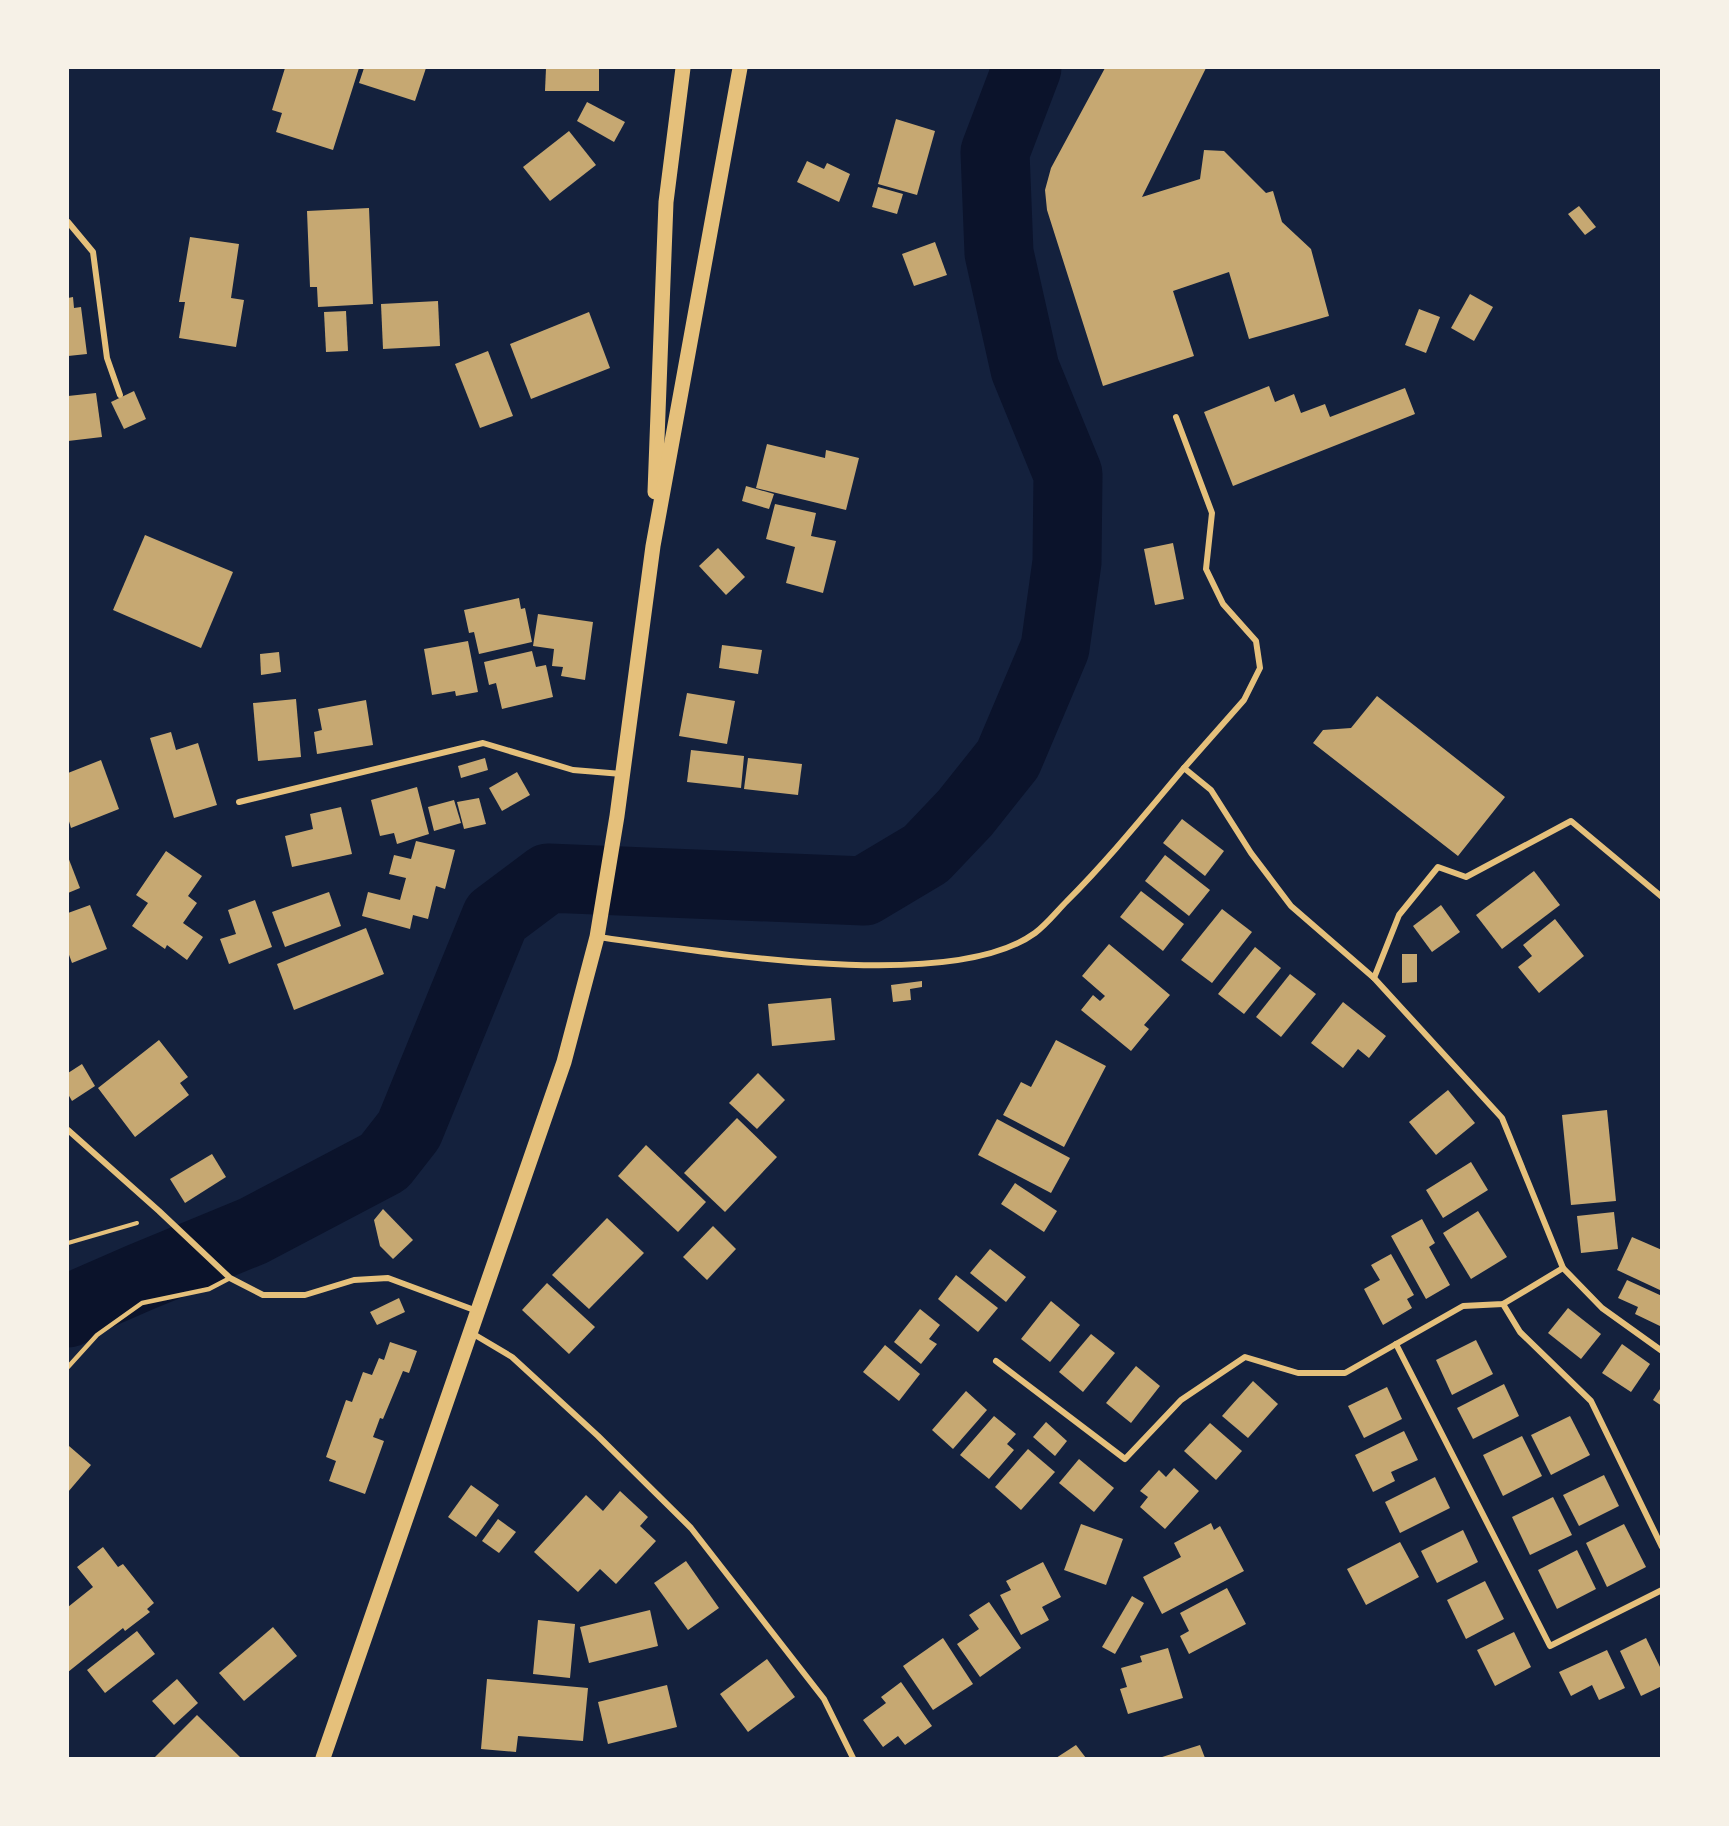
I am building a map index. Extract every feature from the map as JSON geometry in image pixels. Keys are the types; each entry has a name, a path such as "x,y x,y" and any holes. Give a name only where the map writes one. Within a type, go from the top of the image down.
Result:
{"main road":[{"path":"653,546 666,202 682,68"},
{"path":"323,1758 564,1062 597,937 617,816 653,546 741,68"}],"street":[{"path":"68,222 93,252 108,358 120,395"},
{"path":"597,937 778,962 897,964 954,961 993,954 1035,933 1099,869 1244,700 1260,668 1256,641 1223,604 1206,569 1212,513 1176,417"},
{"path":"239,802 483,743 573,770 623,774"},
{"path":"1184,768 1211,790 1251,853 1291,906 1374,978 1502,1118 1563,1268 1602,1308 1662,1351"},
{"path":"1374,978 1399,915 1438,867 1466,877 1571,821 1662,897"},
{"path":"68,1130 230,1278 263,1295 304,1295 354,1280 388,1278 477,1311"},
{"path":"996,1361 1125,1459 1181,1400 1245,1357 1298,1373 1345,1373 1463,1306 1503,1304 1563,1268"},
{"path":"1503,1304 1520,1332 1591,1401 1662,1547"},
{"path":"470,1332 512,1357 598,1436 691,1528 824,1700 853,1758"},
{"path":"1396,1344 1550,1646 1662,1590"}],"lane":[{"path":"68,1367 97,1335 142,1304 208,1289 230,1278"}],"path":[{"path":"68,1243 131,1226 159,1211"}],"building":[{"path":"285,68 359,68 333,150 276,132 282,113 272,110"},
{"path":"364,68 426,68 415,101 359,83"},
{"path":"546,68 599,68 599,91 545,91"},
{"path":"1105,68 1206,68 1142,197 1200,179 1204,150 1224,151 1266,193 1273,191 1282,222 1311,249 1329,316 1249,339 1229,272 1173,291 1194,356 1103,386 1047,210 1045,190 1051,168"},
{"path":"587,102 625,122 614,142 577,121"},
{"path":"896,119 935,131 917,195 878,184"},
{"path":"569,131 596,165 550,201 523,167"},
{"path":"807,161 824,169 827,163 850,174 839,202 797,182"},
{"path":"878,187 903,194 897,214 872,207"},
{"path":"1579,206 1596,227 1585,235 1568,214"},
{"path":"369,208 373,304 318,307 317,287 310,287 307,211"},
{"path":"190,237 239,244 231,298 244,300 236,347 179,338 185,302 179,302"},
{"path":"935,242 947,275 914,286 902,254"},
{"path":"1470,294 1493,307 1474,341 1451,328"},
{"path":"73,297 74,308 81,307 87,354 68,356 68,298"},
{"path":"438,301 440,346 383,349 381,304"},
{"path":"1419,309 1440,317 1426,353 1405,345"},
{"path":"346,311 348,351 326,352 324,312"},
{"path":"589,312 610,368 531,399 510,344"},
{"path":"488,351 513,416 480,428 455,364"},
{"path":"1269,386 1275,402 1294,394 1301,413 1325,404 1330,417 1405,388 1415,414 1233,486 1204,412"},
{"path":"134,391 146,419 124,429 111,402"},
{"path":"96,393 102,437 68,441 68,396"},
{"path":"767,444 825,458 826,450 859,458 846,510 756,488"},
{"path":"746,486 774,494 769,509 742,501"},
{"path":"775,504 816,513 811,536 836,541 823,593 786,583 795,547 766,539"},
{"path":"145,535 233,572 201,648 113,610"},
{"path":"1173,543 1184,599 1155,605 1144,549"},
{"path":"718,548 745,577 726,595 699,566"},
{"path":"519,598 521,609 525,608 532,642 479,654 474,632 469,633 464,610"},
{"path":"538,614 593,622 585,680 561,676 563,667 552,666 554,649 533,646"},
{"path":"468,641 478,692 456,696 455,691 432,695 424,649"},
{"path":"722,645 762,650 758,674 719,668"},
{"path":"532,651 536,667 546,665 553,697 502,709 496,683 489,685 484,662"},
{"path":"279,652 281,672 261,675 260,654"},
{"path":"687,693 735,701 727,744 679,736"},
{"path":"1377,696 1505,797 1458,856 1313,743 1323,730 1351,728"},
{"path":"296,699 301,757 258,761 253,703"},
{"path":"366,700 373,745 317,754 314,732 322,730 318,709"},
{"path":"171,732 176,750 198,743 217,805 174,818 150,738"},
{"path":"691,750 744,756 741,788 687,782"},
{"path":"485,758 488,770 461,778 458,766"},
{"path":"748,758 802,764 798,795 744,789"},
{"path":"101,760 119,809 71,828 68,818 68,773"},
{"path":"517,772 530,795 502,811 489,788"},
{"path":"417,787 429,834 397,844 394,833 380,836 371,800"},
{"path":"479,798 486,824 464,829 457,802"},
{"path":"454,800 461,823 434,831 428,807"},
{"path":"341,807 352,854 292,867 285,836 313,829 310,814"},
{"path":"1182,819 1224,851 1205,876 1163,843"},
{"path":"416,841 455,850 445,889 436,886 428,919 413,915 410,929 362,916 368,892 400,900 406,878 389,874 394,855 411,859"},
{"path":"166,851 202,876 188,896 197,903 183,923 203,937 187,960 167,945 165,949 132,926 148,903 136,895"},
{"path":"1165,855 1210,890 1189,916 1145,881"},
{"path":"68,857 80,888 68,893"},
{"path":"1534,871 1560,905 1502,949 1476,915"},
{"path":"1141,891 1184,924 1163,951 1120,917"},
{"path":"329,892 341,926 285,947 272,912"},
{"path":"255,900 272,947 229,964 220,939 236,934 228,910"},
{"path":"90,905 107,949 72,963 68,952 68,913"},
{"path":"1441,905 1460,932 1432,952 1413,926"},
{"path":"1222,909 1252,932 1212,983 1181,960"},
{"path":"1555,919 1584,956 1539,993 1518,967 1532,956 1523,945"},
{"path":"366,928 384,974 294,1010 277,964"},
{"path":"1109,944 1170,995 1144,1025 1149,1029 1131,1051 1081,1010 1093,995 1100,1001 1105,996 1082,976"},
{"path":"1255,947 1281,968 1244,1014 1218,994"},
{"path":"1402,954 1417,954 1417,982 1402,983"},
{"path":"1290,974 1316,994 1281,1037 1256,1017"},
{"path":"922,981 922,987 910,989 911,1000 893,1002 891,985"},
{"path":"831,998 835,1040 772,1046 768,1004"},
{"path":"1343,1002 1386,1036 1369,1058 1358,1049 1343,1068 1311,1043"},
{"path":"159,1040 188,1077 180,1083 189,1095 135,1137 98,1088"},
{"path":"1056,1040 1106,1066 1064,1147 1003,1115 1021,1082 1031,1087"},
{"path":"82,1064 95,1086 72,1101 68,1094 68,1073"},
{"path":"758,1073 785,1100 757,1129 729,1103"},
{"path":"1448,1090 1475,1123 1436,1155 1409,1122"},
{"path":"1607,1110 1616,1201 1571,1205 1562,1115"},
{"path":"737,1118 777,1157 725,1212 684,1173"},
{"path":"997,1119 1070,1158 1051,1193 978,1155"},
{"path":"646,1145 706,1202 678,1232 618,1176"},
{"path":"212,1154 226,1177 185,1203 170,1179"},
{"path":"1471,1162 1488,1190 1443,1218 1426,1190"},
{"path":"1015,1183 1057,1211 1044,1232 1001,1204"},
{"path":"383,1209 413,1240 393,1259 380,1246 374,1220"},
{"path":"1478,1211 1507,1257 1471,1279 1443,1233"},
{"path":"1614,1212 1618,1249 1581,1253 1577,1216"},
{"path":"607,1218 644,1253 589,1309 552,1275"},
{"path":"1422,1219 1435,1243 1429,1247 1450,1285 1426,1299 1391,1236"},
{"path":"713,1226 736,1249 707,1280 683,1257"},
{"path":"1632,1237 1662,1250 1662,1291 1617,1270"},
{"path":"990,1249 1026,1277 1006,1302 970,1273"},
{"path":"1391,1254 1414,1295 1407,1299 1412,1308 1383,1325 1364,1289 1380,1280 1371,1265"},
{"path":"956,1275 998,1308 978,1332 938,1299"},
{"path":"1627,1280 1662,1296 1662,1327 1635,1314 1638,1307 1618,1298"},
{"path":"547,1283 595,1327 569,1354 522,1310"},
{"path":"399,1298 405,1312 377,1325 370,1312"},
{"path":"1051,1301 1080,1325 1050,1362 1021,1339"},
{"path":"1568,1308 1601,1334 1581,1359 1548,1333"},
{"path":"920,1309 940,1325 929,1339 937,1344 921,1364 894,1342"},
{"path":"1091,1334 1115,1353 1083,1392 1059,1372"},
{"path":"1476,1340 1493,1374 1452,1395 1436,1360"},
{"path":"390,1342 417,1351 409,1373 403,1371 373,1437 384,1441 365,1494 329,1481 336,1461 326,1457 346,1400 352,1402 363,1372 372,1375 379,1358 384,1360"},
{"path":"1622,1344 1650,1364 1631,1392 1602,1373"},
{"path":"885,1345 920,1374 899,1401 863,1372"},
{"path":"1136,1366 1160,1386 1131,1423 1106,1403"},
{"path":"1253,1381 1278,1404 1248,1438 1222,1416"},
{"path":"1504,1384 1519,1416 1473,1439 1457,1408"},
{"path":"1662,1386 1662,1406 1653,1400"},
{"path":"1387,1387 1402,1419 1364,1438 1348,1406"},
{"path":"966,1391 987,1410 953,1449 932,1430"},
{"path":"994,1416 1016,1434 1007,1444 1014,1450 989,1479 960,1455"},
{"path":"1570,1416 1590,1455 1551,1475 1531,1435"},
{"path":"1046,1422 1067,1441 1055,1456 1033,1437"},
{"path":"1210,1423 1242,1451 1216,1480 1184,1451"},
{"path":"1404,1431 1418,1460 1391,1472 1395,1481 1373,1492 1355,1455"},
{"path":"1522,1436 1542,1476 1503,1496 1483,1455"},
{"path":"68,1447 91,1465 68,1492"},
{"path":"1028,1449 1055,1472 1021,1510 995,1487"},
{"path":"1079,1459 1114,1488 1094,1512 1059,1483"},
{"path":"1174,1468 1199,1491 1165,1529 1140,1507 1148,1497 1140,1491 1159,1470 1166,1477"},
{"path":"1604,1475 1619,1506 1579,1526 1563,1495"},
{"path":"1435,1477 1450,1508 1400,1533 1385,1502"},
{"path":"471,1485 499,1505 476,1537 448,1517"},
{"path":"620,1491 648,1517 640,1526 656,1541 616,1584 600,1569 578,1592 534,1552 586,1495 603,1511"},
{"path":"1553,1497 1572,1535 1530,1555 1512,1517"},
{"path":"498,1519 516,1532 499,1553 482,1541"},
{"path":"1211,1523 1214,1530 1220,1526 1244,1571 1162,1614 1143,1577 1181,1557 1174,1543"},
{"path":"1081,1524 1123,1539 1106,1585 1064,1570"},
{"path":"1624,1524 1646,1567 1607,1587 1586,1543"},
{"path":"1463,1530 1478,1562 1437,1583 1421,1551"},
{"path":"1400,1542 1419,1577 1366,1605 1347,1569"},
{"path":"103,1547 118,1567 123,1564 154,1603 147,1609 150,1612 125,1631 123,1628 68,1672 68,1607 93,1587 77,1567"},
{"path":"1577,1550 1596,1589 1557,1609 1538,1570"},
{"path":"686,1561 719,1608 688,1630 654,1583"},
{"path":"1043,1562 1061,1597 1042,1607 1049,1620 1021,1635 1000,1595 1011,1590 1006,1581"},
{"path":"1485,1581 1504,1619 1466,1639 1447,1600"},
{"path":"1227,1588 1246,1624 1189,1654 1180,1636 1189,1631 1180,1613"},
{"path":"1132,1596 1144,1603 1115,1654 1102,1647"},
{"path":"989,1602 1021,1648 980,1677 957,1644 979,1629 969,1615"},
{"path":"650,1610 658,1646 589,1663 580,1627"},
{"path":"538,1620 575,1624 570,1678 533,1674"},
{"path":"273,1627 297,1656 244,1701 219,1673"},
{"path":"137,1631 155,1654 105,1693 87,1670"},
{"path":"1514,1632 1531,1667 1495,1686 1477,1650"},
{"path":"943,1638 973,1684 933,1710 903,1666"},
{"path":"1646,1638 1662,1671 1662,1686 1641,1696 1620,1651"},
{"path":"1168,1648 1183,1698 1128,1714 1120,1689 1127,1687 1121,1668 1142,1662 1140,1656"},
{"path":"1607,1650 1625,1688 1599,1700 1592,1685 1571,1696 1559,1672"},
{"path":"767,1659 795,1697 748,1732 720,1694"},
{"path":"177,1679 198,1703 174,1725 152,1701"},
{"path":"487,1679 588,1688 583,1741 518,1736 516,1752 481,1749"},
{"path":"901,1682 932,1726 905,1745 898,1736 883,1747 863,1720 886,1703 881,1697"},
{"path":"667,1685 677,1727 608,1744 598,1702"},
{"path":"197,1715 241,1758 154,1758"},
{"path":"1076,1745 1086,1758 1056,1758"},
{"path":"1200,1745 1205,1758 1159,1758"}],"waterway":[{"path":"68,1313 86,1301 253,1231 384,1162 409,1130 496,917 548,878 864,891 926,854 965,813 1008,759 1055,648 1067,562 1068,474 1025,369 999,253 995,152 1027,68"}]}
